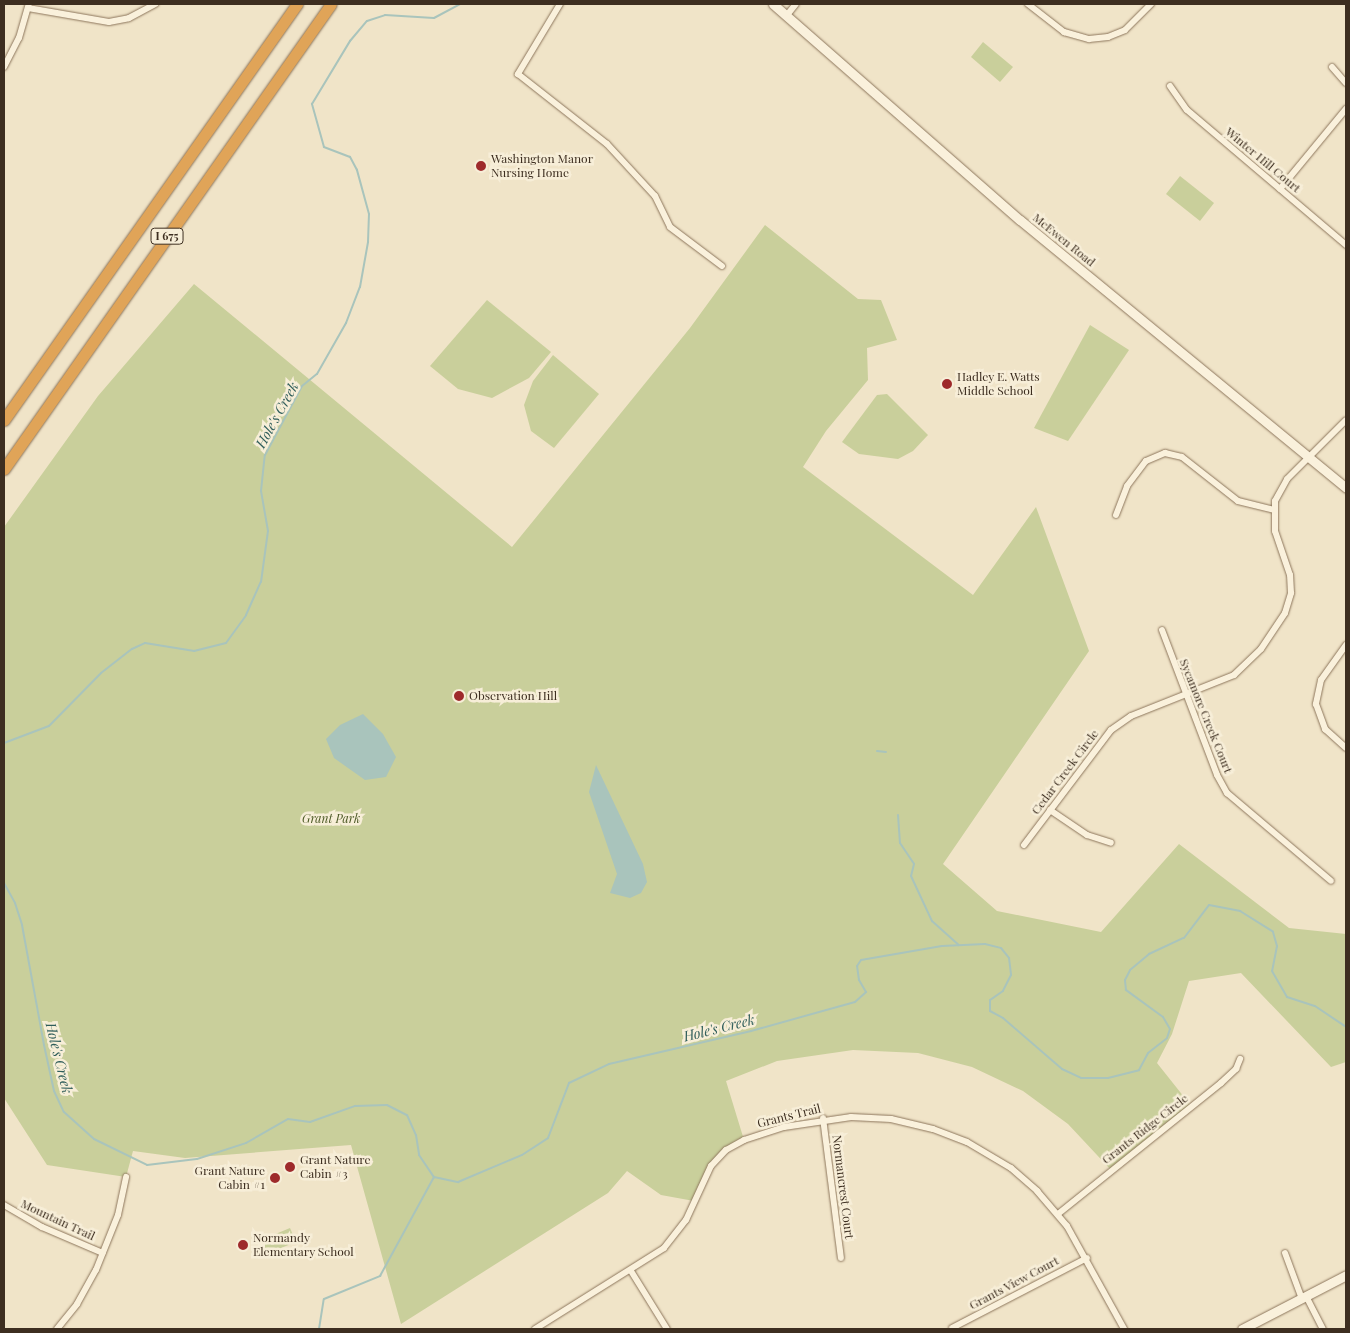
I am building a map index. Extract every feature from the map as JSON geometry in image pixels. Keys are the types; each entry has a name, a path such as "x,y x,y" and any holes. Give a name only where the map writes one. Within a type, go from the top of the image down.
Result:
{"highway":[{"name":"I 675","path":"4,420 298,4"},
{"name":"I 675","path":"4,469 331,4"}],"street":[{"path":"4,67 19,38 28,6 109,22 129,18 155,4"},
{"path":"560,4 518,74 607,144 655,196 670,227 722,266"},
{"name":"McEwen Road","path":"773,4 1020,220 1346,488"},
{"path":"787,16 796,4"},
{"path":"1028,4 1064,32 1089,39 1108,37 1125,30 1151,4"},
{"path":"1332,67 1346,83"},
{"name":"Winter Hill Court","path":"1170,86 1186,110 1346,245"},
{"path":"1280,189 1346,109"},
{"path":"1116,515 1124,491 1137,474 1151,458 1165,453 1182,457 1238,501 1273,510 1285,483 1307,456 1346,420"},
{"name":"Cedar Creek Circle","path":"1024,845 1111,730 1130,716 1185,695 1241,670 1285,614 1291,584 1275,531 1273,510"},
{"name":"Sycamore Creek Court","path":"1162,630 1185,695 1228,793 1331,881"},
{"path":"1346,645 1321,680 1316,704 1325,728 1346,748"},
{"path":"1050,810 1087,835 1111,843"},
{"name":"Grants Ridge Circle","path":"1058,1214 1221,1083 1236,1069 1240,1059"},
{"name":"Grants Trail","path":"535,1329 631,1271 673,1238 686,1220 705,1176 726,1150 768,1132 823,1118 891,1119 949,1134 1012,1168 1058,1214 1086,1258 1124,1329"},
{"name":"Normancrest Court","path":"823,1118 841,1258"},
{"path":"57,1329 85,1290 103,1253 118,1215 126,1177"},
{"name":"Mountain Trail","path":"4,1205 42,1227 103,1253"},
{"path":"1285,1253 1304,1297 1323,1329"},
{"name":"Grants View Court","path":"952,1328 1086,1258"},
{"path":"631,1271 666,1329"},
{"path":"1242,1329 1346,1275"}],"green space":[{"path":"983,42 1013,67 1000,82 971,57"},
{"path":"1180,176 1214,203 1200,221 1166,194"},
{"name":"Grant Park","path":"765,225 858,299 881,300 897,340 867,348 868,380 826,431 803,467 973,595 1036,507 1089,651 943,864 997,911 1101,932 1179,844 1289,928 1346,934 1346,1062 1331,1067 1241,973 1189,981 1172,1034 1157,1063 1192,1107 1111,1170 1068,1124 1023,1091 972,1067 918,1053 853,1050 777,1061 726,1081 744,1140 718,1157 694,1201 661,1195 627,1171 608,1193 401,1324 351,1145 185,1158 133,1151 126,1177 47,1165 4,1098 4,527 98,396 194,284 512,547 690,328"},
{"path":"487,300 551,352 529,378 492,398 458,389 430,366"},
{"path":"1090,325 1129,350 1068,441 1034,428"},
{"path":"553,355 599,394 554,448 531,431 524,405 533,381"},
{"path":"887,394 928,435 913,451 898,459 859,454 842,442 877,395"},
{"path":"290,1228 296,1242 266,1254 261,1240"}],"water":[{"path":"363,714 383,734 396,757 386,777 365,780 334,758 326,739 340,725"},
{"path":"596,765 643,864 647,882 641,893 630,898 610,893 617,874 589,792"}],"waterway":[{"name":"Hole's Creek","path":"4,743 49,726 101,673 132,649 145,643 194,651 226,643 246,615 261,582 268,531 261,491 265,455 302,386 317,374 346,323 360,287 368,242 369,214 357,170 350,157 324,147 312,104 350,41 367,21 385,15 434,18 460,4"},
{"path":"877,751 886,752"},
{"path":"898,815 900,843 914,864 911,876 932,921 959,945"},
{"name":"Hole's Creek","path":"4,883 15,903 22,925 54,1091 64,1112 94,1139 147,1165 197,1159 246,1143 288,1119 310,1122 355,1106 387,1105 407,1115 416,1135 419,1155 434,1177 458,1182 522,1155 548,1138 569,1083 609,1064 751,1031 855,1002 866,992 859,980 857,966 861,960 942,946 985,944 1001,948 1009,958 1011,975 1003,991 990,1000 990,1011 1003,1018 1062,1069 1081,1078 1108,1078 1139,1070 1148,1053 1167,1038 1170,1029 1163,1017 1126,990 1125,980 1130,970 1149,954 1184,938 1209,905 1240,911 1273,932 1277,946 1272,971 1287,997 1315,1006 1346,1027"},
{"path":"319,1329 324,1299 380,1276 434,1177"}],"place":[{"name":"Washington Manor Nursing Home","path":"481,166"},
{"name":"Hadley E. Watts Middle School","path":"947,384"},
{"name":"Observation Hill","path":"459,696"},
{"name":"Grant Nature Cabin #3","path":"290,1167"},
{"name":"Grant Nature Cabin #1","path":"275,1178"},
{"name":"Normandy Elementary School","path":"243,1245"}]}
